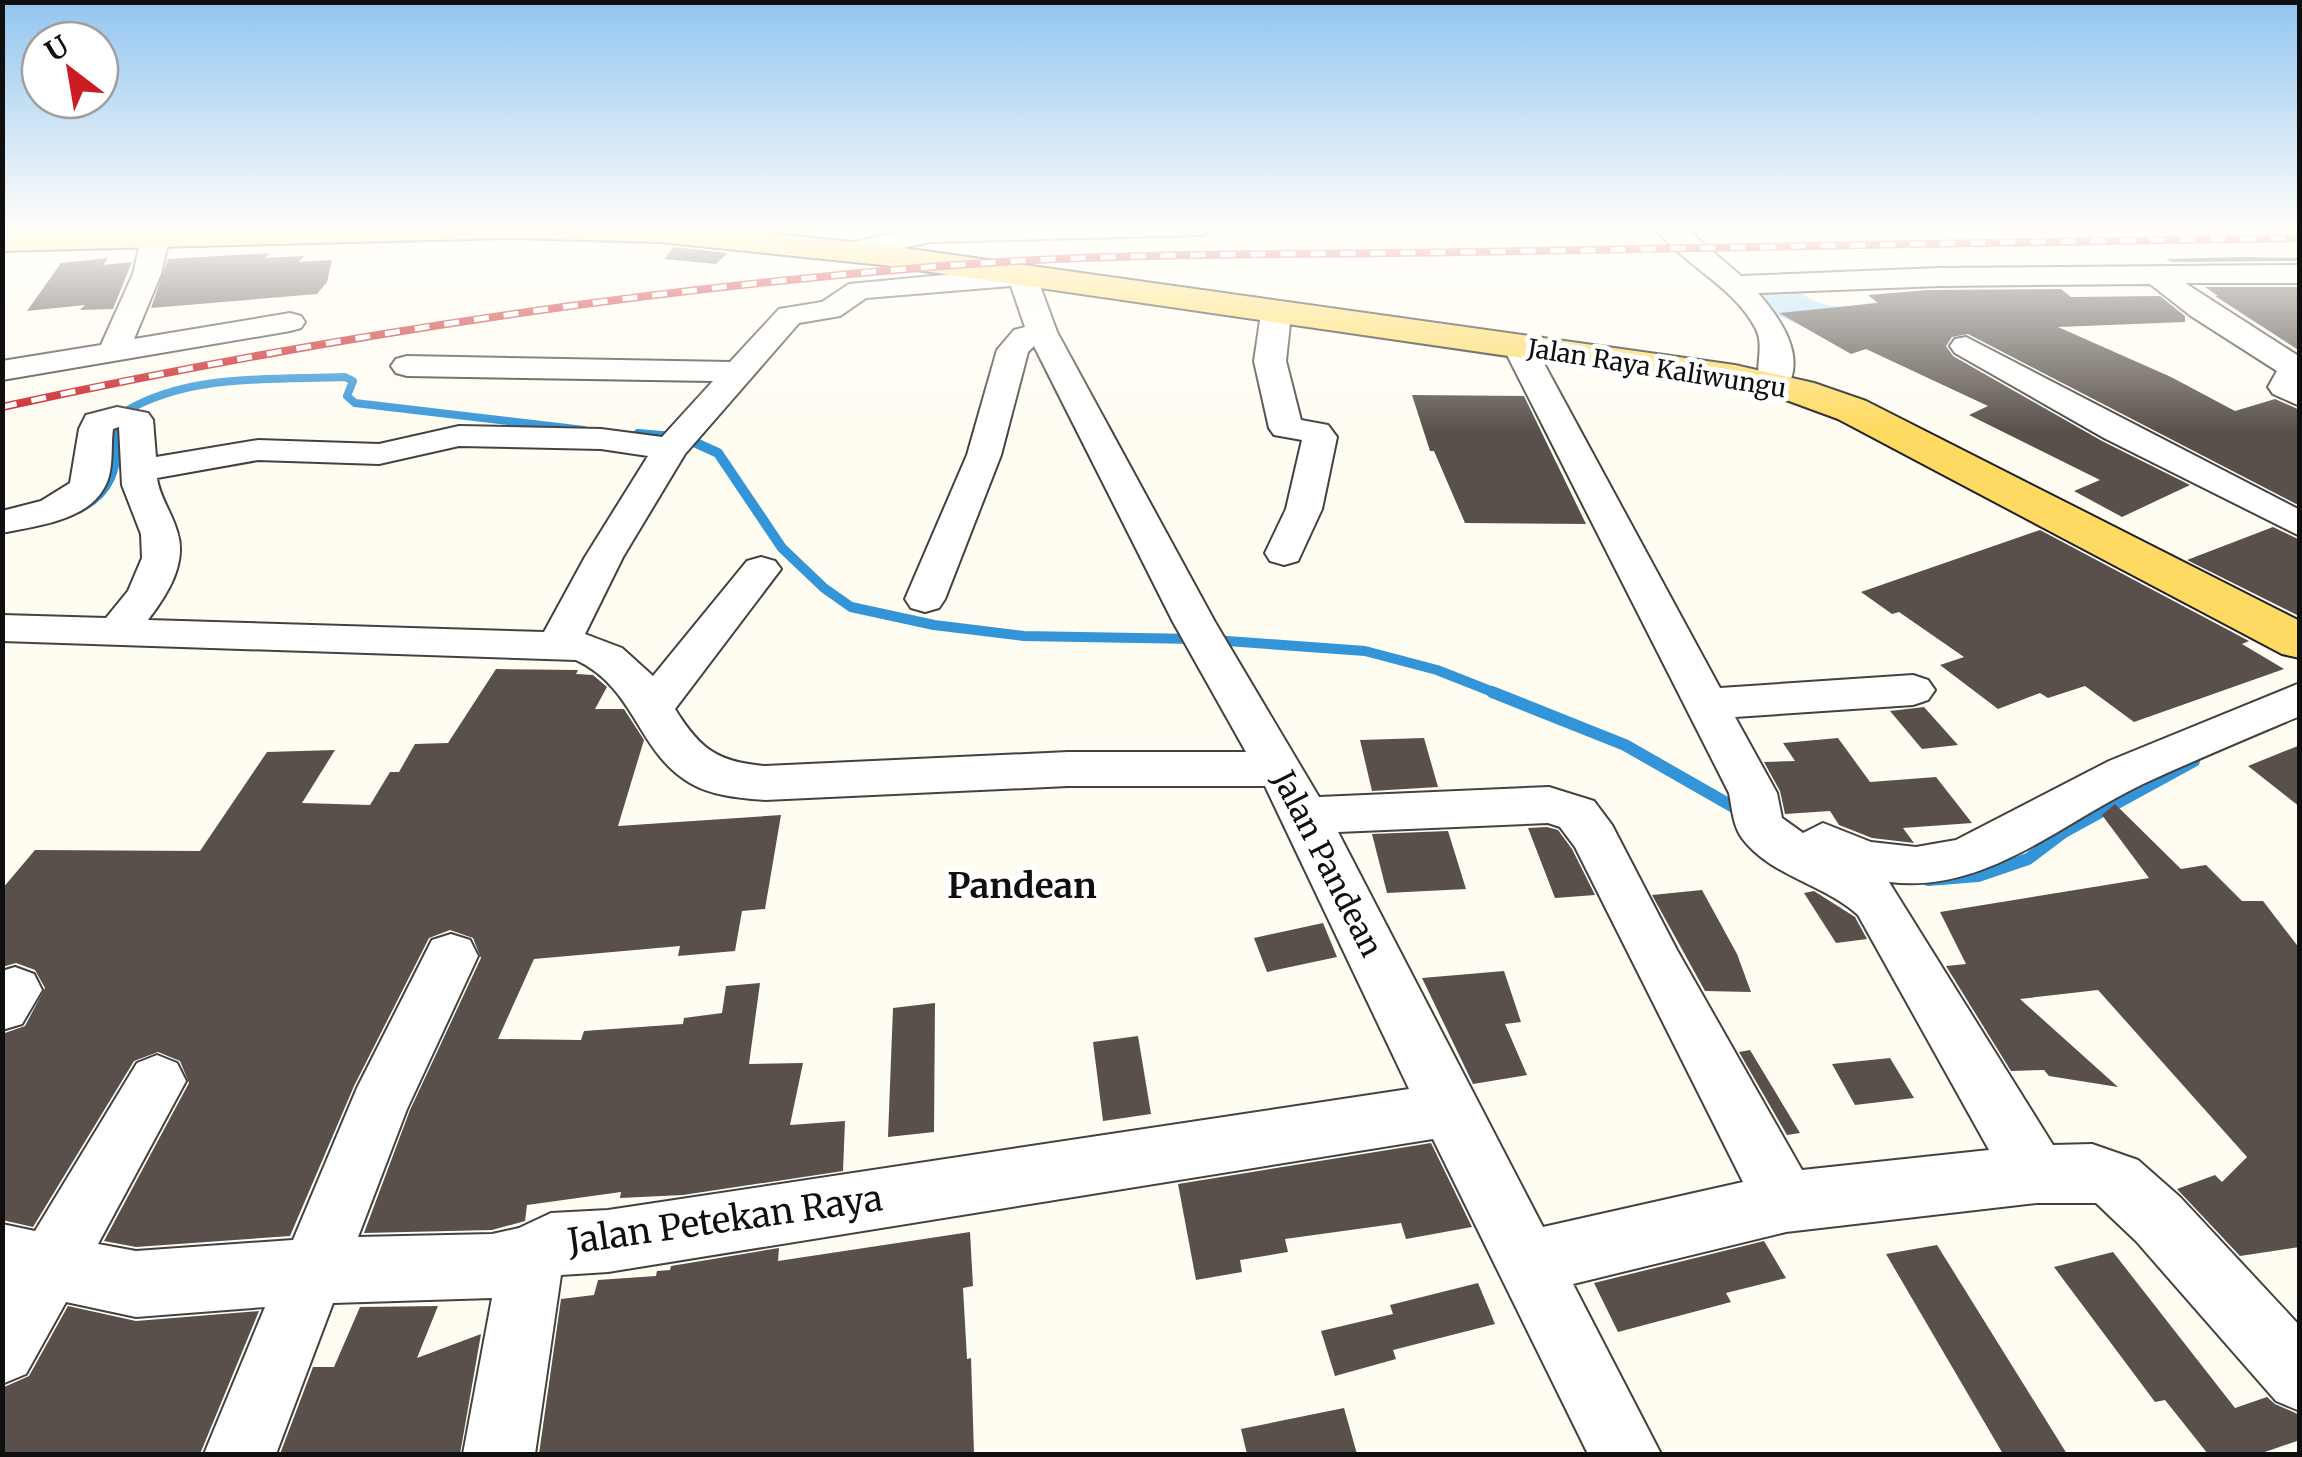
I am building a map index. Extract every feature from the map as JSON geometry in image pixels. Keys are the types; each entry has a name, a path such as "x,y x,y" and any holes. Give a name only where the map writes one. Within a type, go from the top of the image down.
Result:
{"main road":[{"name":"Jalan Raya Kaliwungu","path":"1144,295 1774,384 1852,410 2300,642"}],"street":[{"path":"114,350 138,295"},
{"path":"558,644 604,557 677,440 790,315 830,310 853,295"},
{"name":"Jalan Pandean","path":"1027,295 1042,332 1204,639 1293,792 1625,1454"},
{"path":"1741,295 1776,340 1774,384"},
{"path":"2182,295 2295,368 2284,388 2300,396"},
{"path":"1276,314 1270,361 1286,429 1316,432 1320,437 1304,508 1284,554"},
{"path":"2,371 290,322"},
{"path":"925,599 984,455 1012,350 1025,337 1042,332"},
{"path":"1966,346 2116,431 2181,460 2300,525"},
{"path":"1519,347 1708,704 1753,793 1757,816 1805,862 1859,886 1876,902 1967,1064 2037,1174"},
{"path":"407,366 736,372"},
{"path":"2,522 55,508 85,490 92,476 95,427 101,420 122,417 137,422 140,485 160,534 161,558 147,594 118,630"},
{"path":"139,470 258,450 379,454 459,436 677,440"},
{"path":"653,706 761,569"},
{"path":"12,640 118,630 582,647 627,670 673,742 706,771 725,779 764,784 1068,769 1293,792 1548,805 1577,814 1595,838 1658,966 1786,1202"},
{"path":"1708,704 1912,690"},
{"path":"1757,816 1866,860 1916,866 1966,858 2125,773 2300,698"},
{"path":"240,1454 378,1107 452,956"},
{"path":"2,1350 27,1260 158,1081"},
{"name":"Jalan Petekan Raya","path":"27,1260 136,1284 311,1271 492,1266 532,1258 551,1244 608,1241 1450,1110"},
{"path":"1528,1263 1786,1202 2037,1174 2092,1173 2126,1189 2158,1219 2300,1377"},
{"path":"499,1454 532,1258"}],"building":[{"path":"38,295 119,295 113,309 80,310 85,305 27,311"},
{"path":"156,295 305,295 151,308"},
{"path":"1868,295 2160,296 2185,316 2185,322 2058,327 2171,377 2235,411 2275,399 2300,410 2300,506 1968,334 1952,337 1946,346 1953,356 2102,441 2190,485 2122,517 2074,491 2100,480 1969,415 1988,406 1866,349 1851,354 1779,313 1878,303"},
{"path":"2300,295 2300,351 2215,296"},
{"path":"1412,395 1524,396 1586,524 1465,523 1434,451 1430,451"},
{"path":"2273,527 2300,540 2299,616 2187,560"},
{"path":"2040,530 2249,641 2242,644 2284,669 2134,722 2085,686 2048,698 2040,693 1998,709 1940,665 1964,657 1899,612 1892,614 1861,592"},
{"path":"496,669 578,670 576,674 593,675 607,687 595,709 624,709 644,740 618,826 781,815 765,909 742,911 735,951 678,956 680,946 534,959 498,1039 581,1040 584,1031 683,1024 684,1018 722,1013 726,986 760,983 749,1064 803,1063 790,1125 845,1121 843,1171 683,1195 620,1198 621,1192 527,1205 525,1221 492,1230 364,1233 410,1110 481,958 473,938 450,930 429,938 354,1086 290,1236 136,1247 104,1241 189,1083 180,1061 158,1052 134,1061 33,1227 2,1220 2,1034 25,1026 45,988 35,970 16,963 2,967 2,889 35,850 200,851 267,752 335,750 302,803 370,805 390,772 399,772 415,744 448,743"},
{"path":"1924,707 1958,745 1922,749 1890,711"},
{"path":"1424,738 1438,787 1372,791 1360,740"},
{"path":"1838,738 1870,782 1936,777 1972,823 1903,828 1914,843 1872,838 1839,825 1830,811 1785,814 1780,791 1764,762 1795,761 1783,743"},
{"path":"2300,745 2300,807 2248,766"},
{"path":"2115,804 2181,869 2206,865 2242,901 2263,901 2300,949 2300,1247 2240,1256 2177,1189 2215,1175 2222,1182 2247,1157 2098,990 2020,999 2118,1087 2049,1076 2044,1070 2011,1071 1946,966 1966,964 1940,912 2149,878 2102,815"},
{"path":"1528,828 1558,830 1572,849 1595,895 1555,898"},
{"path":"1448,831 1466,889 1387,893 1372,834"},
{"path":"1702,890 1737,954 1751,992 1705,991 1652,895"},
{"path":"1814,891 1855,917 1867,939 1836,943 1804,893"},
{"path":"1323,923 1337,957 1267,972 1254,938"},
{"path":"1504,971 1521,1022 1505,1024 1527,1075 1473,1084 1422,978"},
{"path":"935,1003 934,1132 888,1137 893,1008"},
{"path":"1138,1036 1151,1114 1103,1121 1093,1042"},
{"path":"1750,1050 1800,1133 1787,1135 1739,1052"},
{"path":"1890,1058 1914,1098 1855,1105 1832,1064"},
{"path":"1431,1143 1472,1227 1406,1239 1401,1223 1285,1239 1288,1252 1240,1260 1242,1272 1196,1280 1178,1184"},
{"path":"970,1232 973,1286 963,1288 967,1359 971,1358 974,1454 539,1454 561,1299 594,1295 598,1280 656,1276 657,1271 670,1270 671,1266 779,1248 778,1261"},
{"path":"1764,1241 1786,1278 1726,1293 1731,1302 1618,1332 1594,1283"},
{"path":"1937,1245 2067,1454 2003,1454 1886,1254"},
{"path":"2113,1252 2235,1408 2267,1397 2300,1415 2300,1440 2259,1454 2208,1454 2165,1400 2155,1402 2054,1267"},
{"path":"1478,1283 1495,1324 1393,1350 1396,1359 1335,1376 1321,1331 1393,1314 1390,1305"},
{"path":"68,1306 136,1321 259,1311 200,1454 2,1454 2,1388 29,1376"},
{"path":"438,1306 417,1358 481,1334 460,1454 280,1454 313,1367 334,1367 360,1307"},
{"path":"1344,1408 1357,1454 1247,1454 1241,1429"}],"waterway":[{"path":"1776,295 1824,319 1854,320 1887,311"},
{"path":"119,433 123,413 174,391 231,381 345,377 353,381 347,396 355,403 584,430"},
{"path":"78,509 106,486 114,467 119,430"},
{"path":"638,434 685,438 718,453 782,548 824,588 851,607 934,625 1024,636 1195,639"},
{"path":"1213,640 1365,651 1437,670 1498,694"},
{"path":"1492,692 1625,745 1744,813"},
{"path":"1928,880 1978,876 2028,859 2064,832 2194,761"}],"railway":[{"path":"2,407 352,339 658,295"}],"district":[{"name":"Pandean","path":"1022,886"}]}
